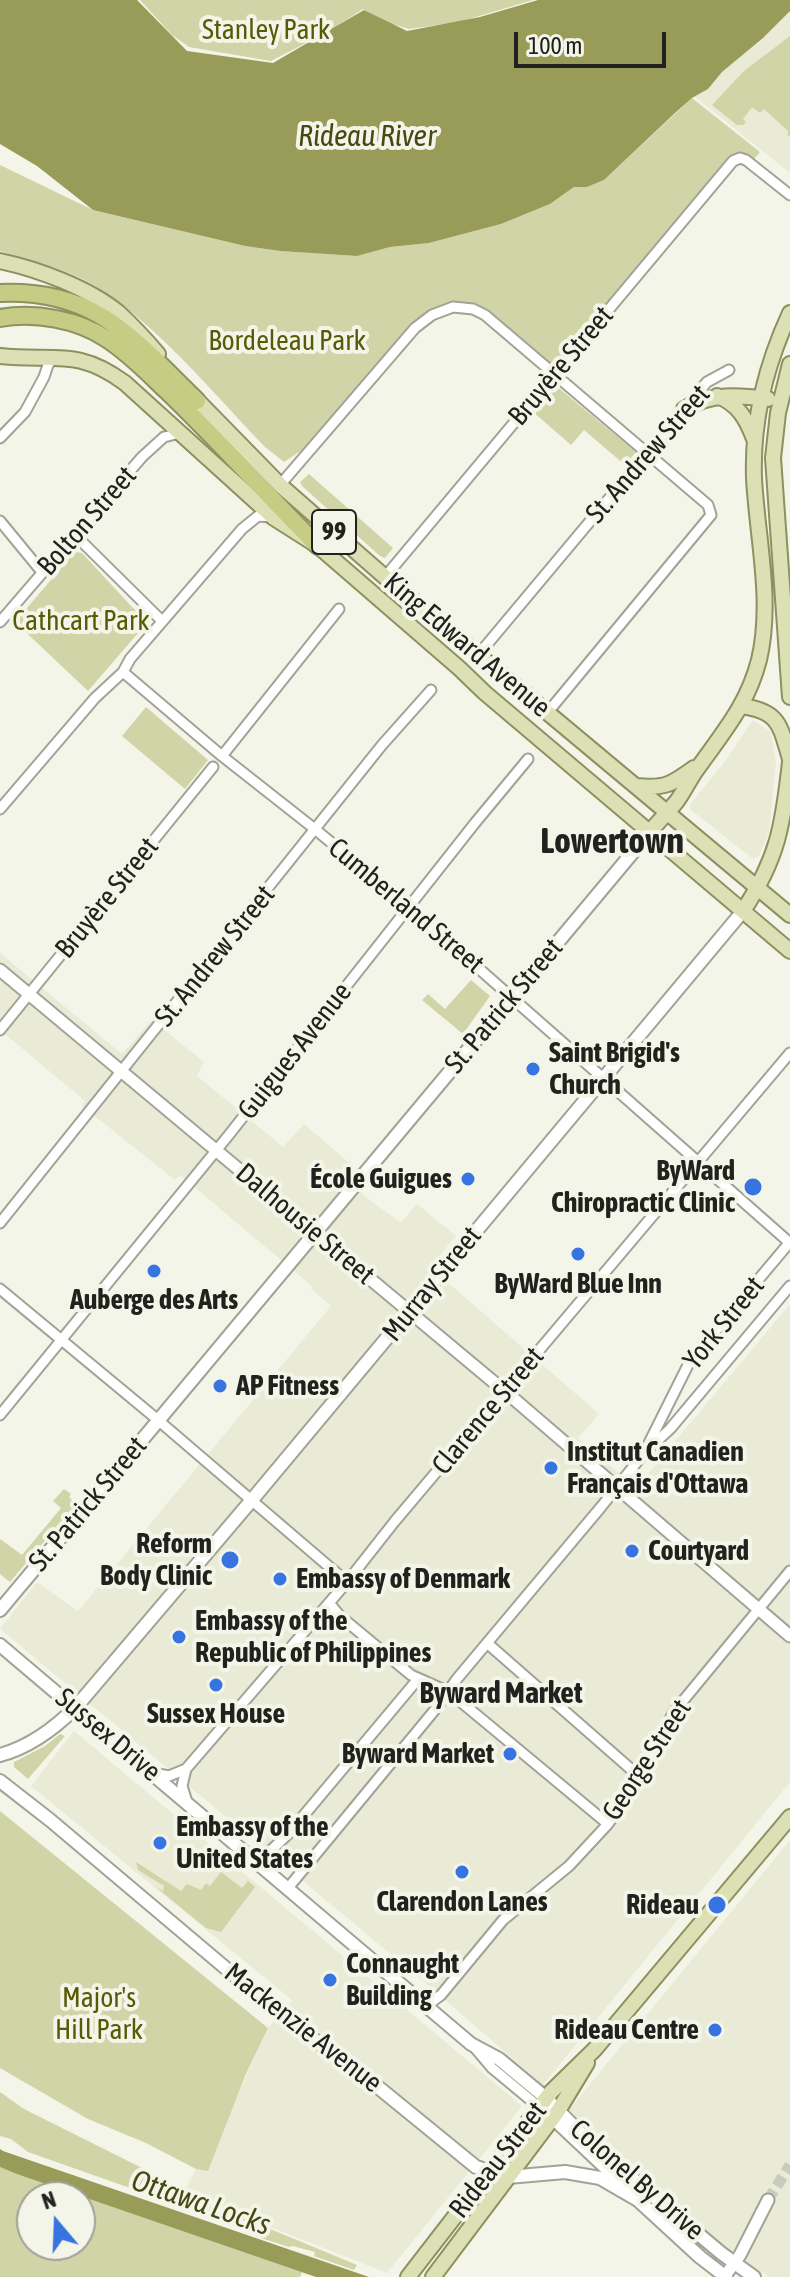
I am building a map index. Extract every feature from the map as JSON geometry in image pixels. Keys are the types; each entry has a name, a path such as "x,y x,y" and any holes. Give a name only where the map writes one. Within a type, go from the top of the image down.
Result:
{"highway":[{"path":"0,293 45,294 93,311 130,337 197,401"},
{"path":"0,318 20,315 50,318 81,326 106,338 186,409 318,546"}],"main road":[{"name":"King Edward Avenue","path":"0,261 53,278 108,305 144,338 197,401 280,485 385,577 790,915"},
{"name":"St. Patrick Street","path":"0,1610 677,801 727,730 741,706 758,663 764,624 754,441 762,391 790,313"},
{"name":"King Edward Avenue","path":"0,356 55,356 83,361 111,373 274,518 318,546 485,693 790,951"},
{"path":"790,364 774,440 790,697"},
{"path":"684,409 717,396 762,391 786,394"},
{"path":"717,396 739,411 754,441"},
{"path":"479,654 473,664 485,693"},
{"path":"741,706 762,709 772,715 781,730 790,761"},
{"name":"Murray Street","path":"0,1755 42,1736 76,1707 743,911 771,863 781,828 790,761"},
{"path":"636,786 656,788 670,785 701,763"},
{"name":"Sussex Drive","path":"0,1645 471,2044 499,2059 555,2115"},
{"name":"Mackenzie Avenue","path":"0,1781 286,2019 373,2083 476,2167 508,2177 565,2172 587,2174 612,2184 638,2200"},
{"name":"Rideau Street","path":"408,2277 558,2083 595,2049 790,1817"},
{"name":"Rideau Street","path":"433,2277 443,2270 555,2115 595,2049"},
{"name":"Colonel By Drive","path":"555,2115 754,2277"},
{"name":"Colonel By Drive","path":"638,2200 726,2277"}],"street":[{"name":"Bruyère Street","path":"385,577 733,161 740,158 746,160 789,194"},
{"path":"280,485 420,323 438,312 453,307 473,309 485,315 555,373 708,505 711,511 710,518 548,712"},
{"path":"0,438 25,412 55,356"},
{"name":"St. Andrew Street","path":"479,654 707,382 729,370"},
{"name":"Bolton Street","path":"0,622 142,457 164,437 181,433"},
{"path":"0,809 95,698 123,672 162,621 251,520 262,515 274,518"},
{"path":"0,521 42,572"},
{"path":"75,535 162,621"},
{"path":"222,756 339,609"},
{"name":"Cumberland Street","path":"123,672 409,907 790,1243"},
{"name":"St. Andrew Street","path":"0,1223 382,745 431,690"},
{"name":"Guigues Avenue","path":"0,1415 528,759"},
{"name":"Bruyère Street","path":"0,1030 213,767"},
{"name":"Dalhousie Street","path":"0,970 505,1391 790,1636"},
{"name":"Clarence Street","path":"186,1769 347,1582 790,1053"},
{"name":"York Street","path":"645,1452 690,1361 790,1243"},
{"name":"York Street","path":"288,1888 645,1452 670,1429 790,1286"},
{"path":"0,1289 347,1582"},
{"name":"George Street","path":"426,2006 441,1995 503,1920 569,1866 608,1824 641,1778 673,1713 790,1571"},
{"path":"329,1603 340,1616 411,1675 449,1692 608,1824"},
{"path":"487,1643 641,1778"},
{"path":"258,1863 289,1833 418,1679"},
{"path":"153,1773 169,1776 186,1769"},
{"path":"186,1769 182,1786 187,1802"},
{"name":"Colonel By Drive","path":"555,2115 638,2200"},
{"path":"726,2277 768,2200"}],"shaded area":[{"path":"790,11 790,173 695,97 708,89 722,72"},
{"path":"753,720 771,732 776,762 769,832 759,856 753,859 690,809 690,804"},
{"path":"0,953 122,1054 152,1020 204,1062 197,1076 283,1147 304,1124 353,1166 363,1195 401,1223 417,1204 456,1236 430,1267 599,1414 578,1438 636,1488 790,1304 790,1782 543,2085 428,1985 0,1629 37,1582 78,1611 331,1306 311,1289 312,1286 180,1175 175,1180 82,1106 85,1101 0,1030"},
{"path":"74,1731 522,2106 387,2273 184,2193 196,2169 203,2170 268,2028 292,2000 31,1786"},
{"name":"Rideau Centre","path":"790,1840 790,2277 770,2277 715,2243 564,2116"}],"green space":[{"name":"Stanley Park","path":"140,0 533,0 459,22 409,29 388,23 363,9 329,31 271,61 189,47 172,35"},
{"path":"790,36 790,136 764,109 760,113 752,107 743,119 746,122 737,125 712,105 744,71"},
{"name":"Bordeleau Park","path":"692,98 760,152 751,163 740,158 555,373 485,315 466,308 432,315 320,438 284,462 265,447 161,338 115,300 72,274 0,251 0,165 93,210 245,246 357,256 390,247 429,243 501,224 550,204 574,187 587,187 604,180"},
{"path":"555,385 636,452 625,465 584,430 571,445 532,411"},
{"path":"309,474 393,548 385,558 302,486 300,482"},
{"name":"Cathcart Park","path":"77,552 82,553 147,620 88,691 15,622"},
{"path":"146,707 208,760 185,789 122,736"},
{"path":"471,980 490,996 463,1034 422,1000 428,994 445,1009"},
{"path":"64,1489 76,1504 10,1582 0,1574 0,1539 22,1555 61,1508 53,1501"},
{"path":"60,1734 65,1736 28,1779 14,1767 14,1762 45,1746"},
{"name":"Major's Hill Park","path":"0,1811 268,2028 245,2076 208,2171 196,2169 146,2143 88,2119 0,2068"},
{"path":"136,1862 181,1891 187,1884 201,1890 206,1883 210,1886 221,1872 242,1888 248,1881 255,1887 221,1932 206,1928 157,1888 163,1891 164,1886 138,1870"},
{"path":"0,2092 24,2109 150,2172 164,2185 357,2265 354,2270 314,2256 315,2252 255,2236 255,2232 28,2152 11,2139 0,2136"},
{"path":"0,2167 40,2181 16,2181 16,2261 96,2261 96,2200 302,2272 300,2277 0,2277"}],"water":[{"name":"Rideau River","path":"0,0 137,0 187,51 273,63 364,10 407,31 480,17 538,0 790,0 790,11 722,72 708,89 692,98 604,180 587,187 574,187 550,204 501,224 429,243 390,247 357,256 245,246 93,210 37,166 0,144"},
{"path":"0,2149 90,2181 37,2181 0,2167"},
{"path":"96,2183 369,2277 316,2277 96,2201"}],"tunnel":[{"path":"768,2200 790,2165"}],"place":[{"name":"Saint Brigid's Church","path":"533,1069"},
{"name":"École Guigues","path":"468,1179"},
{"name":"ByWard Chiropractic Clinic","path":"753,1187"},
{"name":"ByWard Blue Inn","path":"578,1254"},
{"name":"Auberge des Arts","path":"154,1271"},
{"name":"AP Fitness","path":"220,1386"},
{"name":"Institut Canadien Français d'Ottawa","path":"551,1468"},
{"name":"Courtyard","path":"632,1551"},
{"name":"Reform Body Clinic","path":"230,1560"},
{"name":"Embassy of Denmark","path":"280,1579"},
{"name":"Embassy of the Republic of Philippines","path":"179,1637"},
{"name":"Sussex House","path":"216,1685"},
{"name":"Byward Market","path":"510,1754"},
{"name":"Embassy of the United States","path":"160,1843"},
{"name":"Clarendon Lanes","path":"462,1872"},
{"name":"Rideau","path":"717,1905"},
{"name":"Connaught Building","path":"330,1980"},
{"name":"Rideau Centre","path":"715,2030"}],"district":[{"name":"Lowertown","path":"612,842"},
{"name":"Byward Market","path":"501,1694"}],"water label":[{"name":"Ottawa Locks","path":"201,2203"}]}
